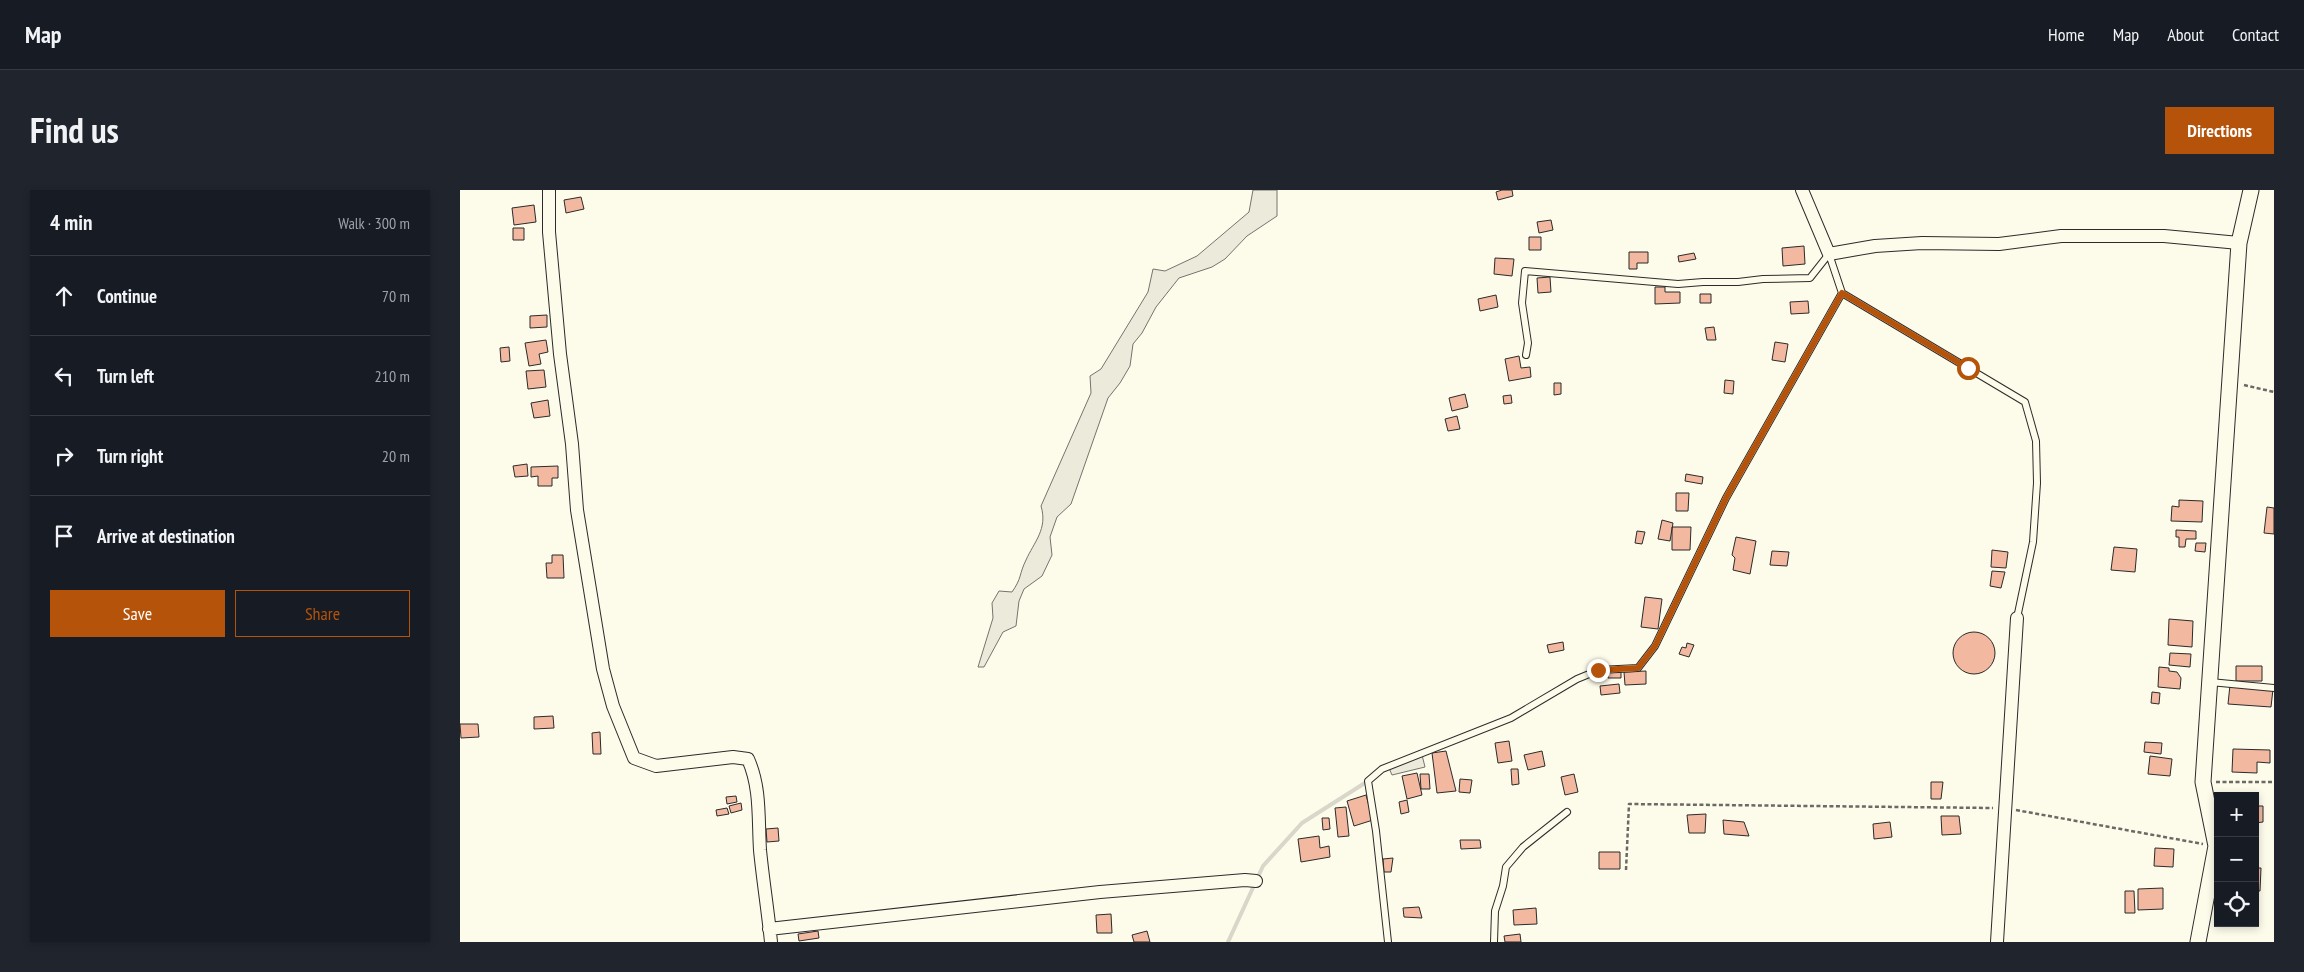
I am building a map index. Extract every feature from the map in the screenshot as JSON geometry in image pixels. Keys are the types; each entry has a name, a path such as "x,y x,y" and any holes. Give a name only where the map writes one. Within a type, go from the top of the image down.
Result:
{"street":[{"path":"549,190 549,232 560,354 572,444 577,510 603,669 613,706 634,758 656,766 734,757 748,759 754,773 758,805 760,852 771,942"},
{"path":"1802,190 1828,254 1875,246 1922,243 1998,244 2061,236 2164,236 2239,243"},
{"path":"2214,837 2203,782 2239,243 2251,190"},
{"path":"1997,942 2006,808 2008,736 2017,618"},
{"path":"2198,942 2214,857"},
{"path":"770,929 1100,892 1245,880 1256,881"}],"lane":[{"path":"1828,254 1842,293 2025,402 2036,441 2037,483 2033,542 2017,618"},
{"path":"1526,356 1528,343 1522,303 1525,271 1678,284 1738,282 1763,278 1810,278 1828,254"},
{"path":"1388,942 1376,831 1368,781 1382,769 1511,718 1577,679 1598,670 1638,668 1655,646 1726,498 1842,293"},
{"path":"2210,682 2274,688"},
{"path":"1494,942 1495,911 1503,886 1506,867 1523,847 1567,812"}],"path":[{"path":"2231,382 2274,392"},
{"path":"2203,782 2274,782"},
{"path":"1626,870 1629,804 2006,808 2214,846"}],"shaded area":[{"path":"1253,190 1277,190 1277,216 1247,236 1225,259 1212,267 1179,278 1156,307 1142,333 1133,344 1130,366 1108,398 1071,504 1057,517 1050,537 1052,555 1042,576 1024,589 1019,601 1016,626 1003,632 984,667 978,667 993,618 992,603 999,591 1012,592 1039,535 1043,522 1041,506 1091,393 1090,376 1101,369 1148,292 1153,269 1165,271 1197,256 1249,212"},
{"path":"1422,755 1425,767 1392,775 1389,768"}],"building":[{"path":"1512,190 1513,196 1498,200 1496,192"},
{"path":"581,197 584,209 566,213 564,200"},
{"path":"534,205 536,222 514,225 512,208"},
{"path":"1551,220 1553,230 1539,233 1537,222"},
{"path":"513,228 524,228 524,240 513,240"},
{"path":"1529,237 1541,237 1541,250 1529,250"},
{"path":"1804,246 1805,264 1783,266 1782,248"},
{"path":"1629,252 1648,252 1648,263 1637,263 1637,269 1629,269"},
{"path":"1694,253 1696,259 1679,262 1678,256"},
{"path":"1495,258 1514,259 1512,276 1494,274"},
{"path":"1550,277 1551,292 1538,293 1537,278"},
{"path":"1655,287 1665,287 1665,292 1680,292 1680,303 1655,304"},
{"path":"1700,294 1711,294 1711,303 1700,303"},
{"path":"1496,295 1498,307 1480,311 1478,299"},
{"path":"1808,301 1809,313 1791,314 1790,302"},
{"path":"547,315 547,327 530,328 530,316"},
{"path":"1714,327 1716,340 1707,340 1705,328"},
{"path":"546,340 548,352 539,354 541,364 529,366 525,343"},
{"path":"1775,342 1788,344 1785,362 1772,360"},
{"path":"509,347 510,361 501,362 500,348"},
{"path":"1519,356 1521,368 1530,367 1531,377 1509,381 1505,359"},
{"path":"544,370 546,387 528,389 526,371"},
{"path":"1725,380 1734,381 1733,394 1724,393"},
{"path":"1554,383 1561,383 1561,394 1554,395"},
{"path":"1465,394 1468,407 1452,411 1449,398"},
{"path":"1511,395 1512,403 1504,404 1503,396"},
{"path":"548,400 550,416 534,418 531,403"},
{"path":"1457,416 1460,429 1448,431 1445,419"},
{"path":"527,464 528,476 515,477 513,466"},
{"path":"558,466 558,478 552,478 552,486 538,486 538,476 531,477 531,467"},
{"path":"1686,474 1703,477 1702,484 1685,481"},
{"path":"1676,493 1689,493 1688,511 1676,511"},
{"path":"2179,500 2203,501 2202,522 2171,521 2172,506 2179,507"},
{"path":"2267,507 2274,508 2274,534 2264,533"},
{"path":"1662,520 1673,523 1670,541 1658,539"},
{"path":"1672,527 1691,527 1690,550 1672,550"},
{"path":"2176,530 2196,531 2196,539 2186,539 2185,547 2179,547 2179,537 2176,537"},
{"path":"1637,531 1645,532 1642,544 1635,543"},
{"path":"1736,537 1756,541 1750,574 1733,570 1735,558 1732,555"},
{"path":"2196,543 2206,543 2205,552 2195,551"},
{"path":"2114,547 2137,549 2135,572 2111,570"},
{"path":"1992,550 2008,552 2006,568 1991,567"},
{"path":"1772,551 1789,552 1787,566 1770,565"},
{"path":"552,555 563,555 564,578 547,578 546,563 552,563"},
{"path":"1992,571 2005,572 2001,588 1990,586"},
{"path":"1645,597 1662,599 1658,629 1641,627"},
{"path":"2169,619 2193,621 2192,647 2168,645"},
{"path":"1974,632 1989,638 1995,653 1989,668 1974,674 1959,668 1953,653 1959,638"},
{"path":"1563,642 1564,650 1549,653 1547,645"},
{"path":"1687,643 1694,645 1689,657 1679,654 1682,647 1686,648"},
{"path":"2170,653 2191,654 2190,667 2169,665"},
{"path":"2236,666 2262,666 2262,681 2236,681"},
{"path":"2159,667 2169,668 2169,671 2177,672 2181,678 2180,689 2158,687"},
{"path":"1608,671 1621,671 1621,678 1608,678"},
{"path":"1646,671 1646,684 1625,685 1624,672"},
{"path":"1619,684 1620,693 1601,695 1600,686"},
{"path":"2230,685 2273,689 2271,707 2228,704"},
{"path":"2152,692 2160,693 2159,704 2151,703"},
{"path":"553,716 554,728 534,729 534,717"},
{"path":"460,724 478,724 479,737 461,738"},
{"path":"600,732 601,754 593,754 592,733"},
{"path":"1509,741 1512,761 1498,763 1495,743"},
{"path":"2145,742 2162,743 2161,754 2144,752"},
{"path":"2233,749 2270,750 2270,763 2257,762 2257,773 2232,772"},
{"path":"1446,751 1456,791 1437,793 1432,753"},
{"path":"1542,751 1545,766 1528,770 1524,755"},
{"path":"2150,756 2172,759 2170,776 2148,774"},
{"path":"1511,769 1518,769 1519,784 1512,785"},
{"path":"1417,773 1422,795 1407,799 1402,776"},
{"path":"1420,774 1429,774 1430,789 1421,789"},
{"path":"1574,774 1578,792 1565,795 1561,777"},
{"path":"1460,779 1472,780 1470,793 1459,792"},
{"path":"1931,782 1943,782 1941,799 1931,799"},
{"path":"1366,795 1373,820 1354,826 1347,801"},
{"path":"736,796 737,802 727,804 726,797"},
{"path":"1407,800 1409,812 1401,814 1399,802"},
{"path":"741,803 742,810 731,813 729,806"},
{"path":"2259,806 2263,806 2263,822 2259,822"},
{"path":"1346,807 1349,836 1338,837 1335,808"},
{"path":"727,808 729,814 717,816 716,810"},
{"path":"1706,814 1705,833 1689,833 1687,815"},
{"path":"1941,816 1959,816 1961,834 1942,835"},
{"path":"1322,818 1329,818 1330,829 1323,830"},
{"path":"1723,820 1744,822 1749,836 1724,834"},
{"path":"1890,822 1892,837 1874,839 1873,824"},
{"path":"778,828 779,841 767,842 766,829"},
{"path":"1319,836 1320,848 1329,846 1330,857 1301,862 1298,839"},
{"path":"1460,840 1480,840 1481,848 1461,849"},
{"path":"2155,848 2174,849 2173,867 2154,866"},
{"path":"1599,852 1620,852 1620,869 1599,869"},
{"path":"1393,858 1391,872 1384,872 1383,859"},
{"path":"2259,868 2261,868 2260,891"},
{"path":"2163,888 2163,909 2138,910 2138,889"},
{"path":"2125,891 2134,891 2135,913 2125,913"},
{"path":"1419,907 1422,918 1404,917 1403,908"},
{"path":"1536,908 1537,924 1514,925 1513,910"},
{"path":"1111,914 1112,933 1097,933 1096,915"},
{"path":"818,931 819,938 799,941 798,934"},
{"path":"1147,931 1150,942 1134,942 1132,935"},
{"path":"1520,934 1521,942 1505,942 1504,936"}],"waterway":[{"path":"1228,942 1263,866 1302,823 1368,781"}],"route":[{"path":"1598,670 1638,668 1655,646 1726,498 1842,293 1968,368"}]}
